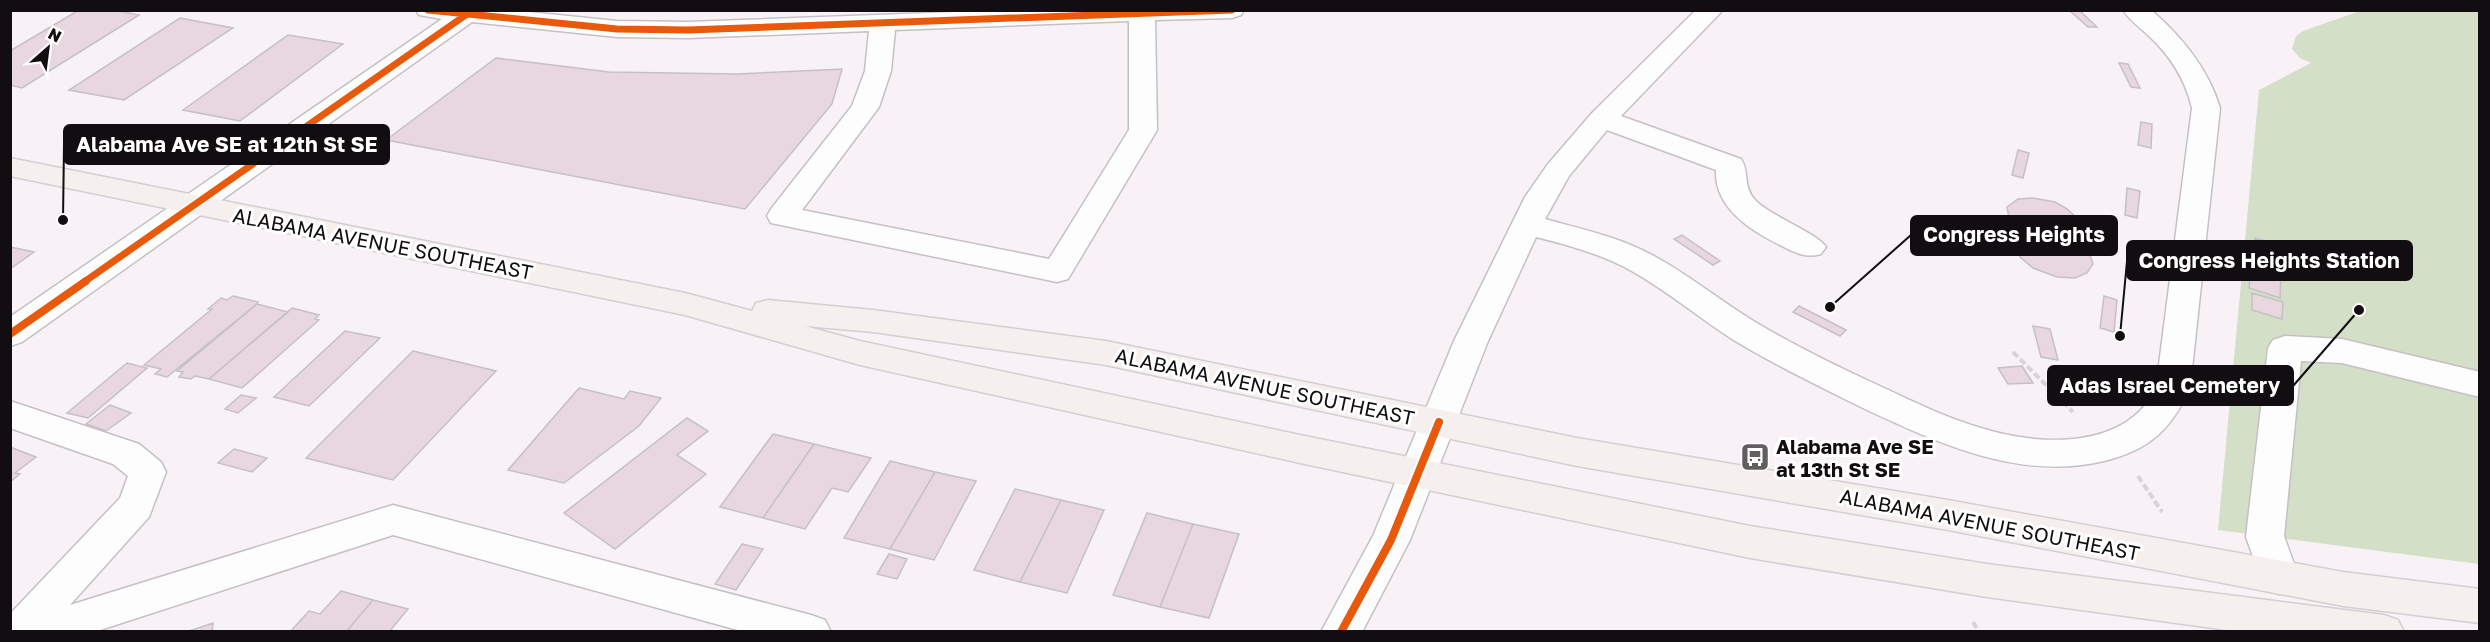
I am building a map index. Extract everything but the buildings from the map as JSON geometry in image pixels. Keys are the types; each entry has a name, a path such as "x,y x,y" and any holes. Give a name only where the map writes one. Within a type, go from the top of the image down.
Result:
{"main road":[{"name":"ALABAMA AVENUE SOUTHEAST","path":"10,167 685,304 860,353 1418,473 1819,554 2039,587 2384,632"},
{"name":"ALABAMA AVENUE SOUTHEAST","path":"685,304 873,321 1068,346 1577,452 1948,515 2343,589 2480,606"}],"street":[{"path":"428,10 617,29 743,29 1232,10"},
{"path":"1341,632 1391,540 1471,341 1526,225 1558,170 1602,119 1710,10"},
{"path":"1526,225 1603,246 1632,258 1743,330 1807,366 1961,437 2020,452 2046,455 2076,453 2108,447 2128,440 2158,417 2168,403 2173,388 2206,108 2204,96 2191,70 2165,38 2135,10"},
{"path":"10,334 469,13"},
{"path":"883,24 878,71 865,106 782,216 1057,271 1143,130 1142,14"},
{"path":"1602,119 1731,165 1729,180 1742,204 1771,228 1810,247"},
{"path":"2279,578 2270,546 2265,537 2285,348 2342,351 2480,385"},
{"path":"10,414 126,454 148,472 136,506 20,632"},
{"path":"38,632 393,520 811,632"}],"path":[{"path":"2013,352 2074,413"},
{"path":"2135,473 2165,516"}],"green space":[{"path":"2360,11 2479,11 2479,564 2218,530 2259,90 2311,63 2300,58 2292,49 2296,36 2303,31"}],"cycle path":[{"path":"428,10 617,29 688,30 1232,10"},
{"path":"10,334 470,12"},
{"path":"1341,632 1391,540 1439,422"}],"place":[{"name":"Alabama Ave SE at 12th St SE","path":"63,220"},
{"name":"Congress Heights","path":"1830,307"},
{"name":"Adas Israel Cemetery","path":"2359,310"},
{"name":"Congress Heights Station","path":"2120,336"},
{"name":"Alabama Ave SE at 13th St SE","path":"1755,457"}]}
